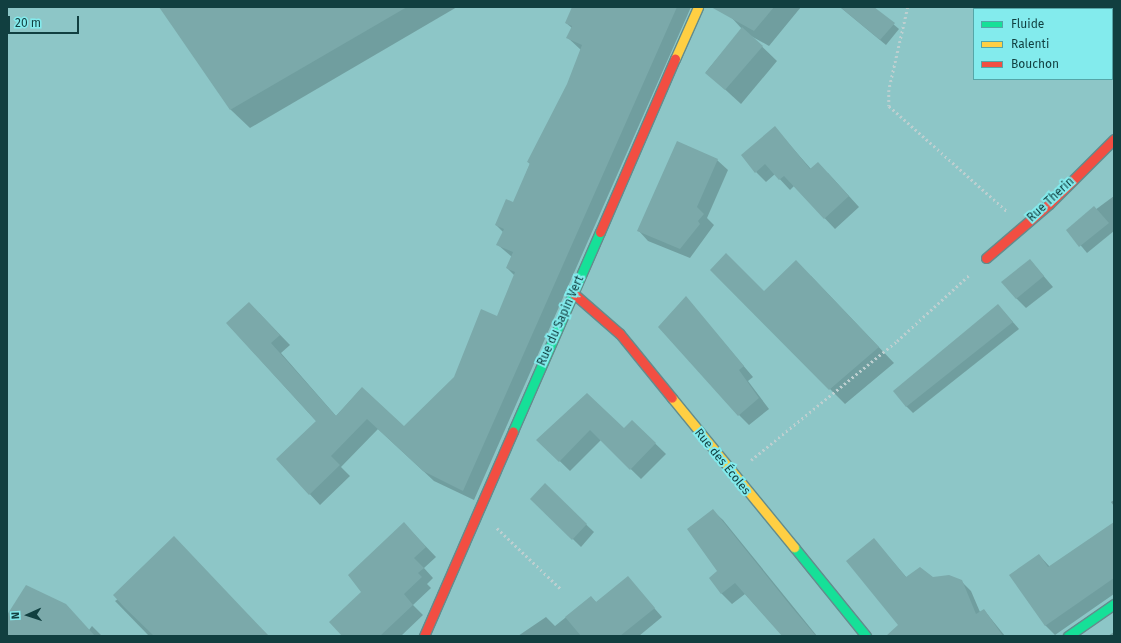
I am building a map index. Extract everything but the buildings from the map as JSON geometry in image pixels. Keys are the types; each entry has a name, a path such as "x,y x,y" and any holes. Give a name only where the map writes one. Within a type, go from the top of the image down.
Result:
{"street":[{"name":"Rue du Sapin Vert","path":"424,636 698,7"},
{"name":"Rue Therin","path":"986,258 1024,226 1114,139"},
{"name":"Rue des Écoles","path":"573,293 620,334 732,475 866,636"},
{"path":"1068,636 1114,604"}],"path":[{"path":"908,7 889,90 889,106 1024,226"},
{"path":"732,475 897,341 986,258"},
{"path":"478,510 561,589"}],"traffic: fast":[{"path":"513,431 600,232"},
{"path":"794,547 866,636"},
{"path":"1068,636 1114,604"}],"traffic: slow":[{"path":"675,59 698,7"},
{"path":"672,398 794,547"}],"traffic: jam":[{"path":"600,232 675,59"},
{"path":"986,258 1049,204 1114,139"},
{"path":"573,293 620,334 672,398"},
{"path":"424,636 513,431"}]}
